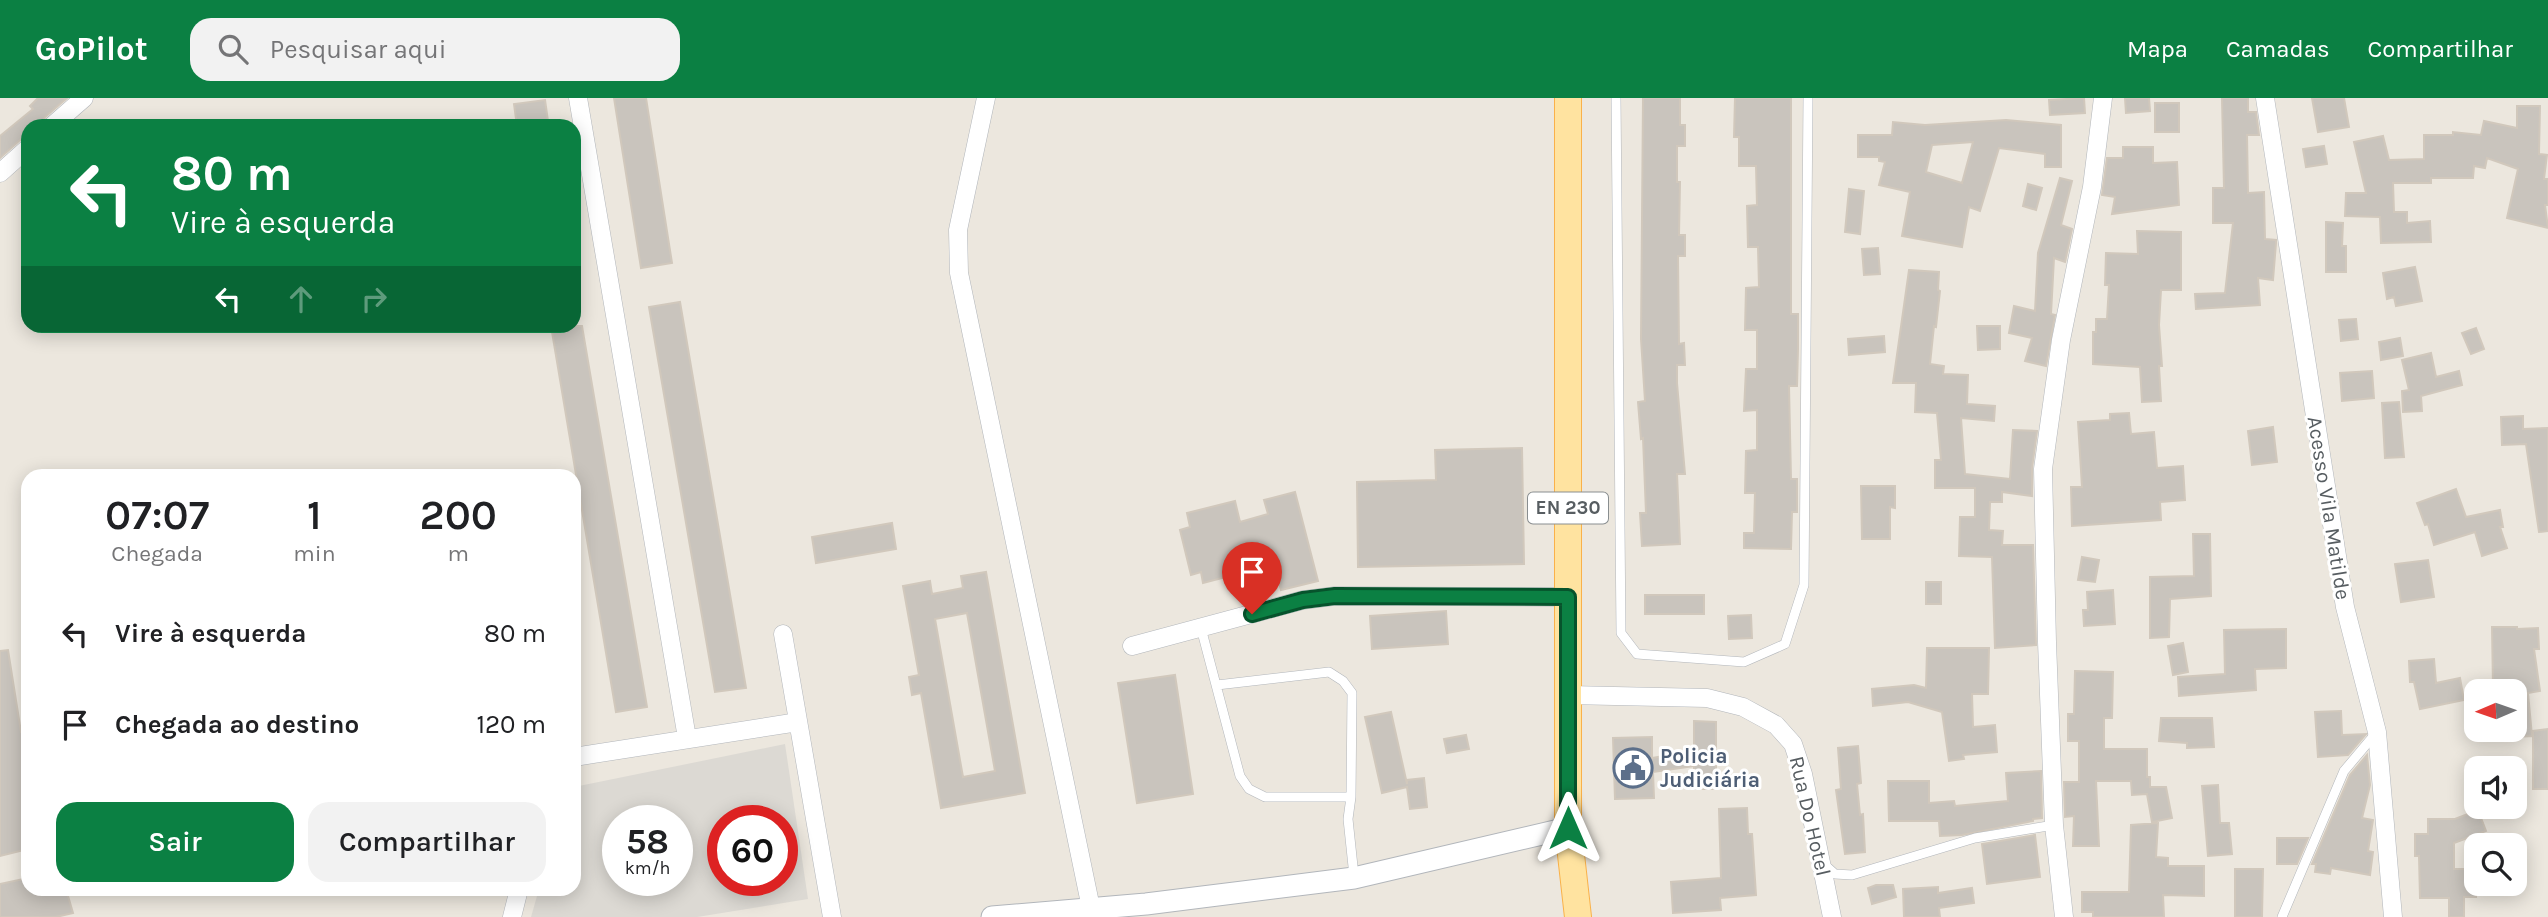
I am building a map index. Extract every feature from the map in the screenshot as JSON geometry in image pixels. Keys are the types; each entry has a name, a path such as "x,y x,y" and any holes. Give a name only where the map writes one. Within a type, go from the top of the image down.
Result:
{"main road":[{"name":"EN 230","path":"1568,98 1568,828 1577,917"}],"street":[{"path":"60,119 84,98"},
{"path":"578,98 687,738"},
{"path":"986,98 958,230 959,273 1091,908"},
{"path":"2064,917 2054,825 2043,469 2061,340 2092,187 2104,98"},
{"name":"Acesso Vila Matilde","path":"2264,98 2345,607 2377,732 2393,917"},
{"path":"0,173 21,154"},
{"path":"1132,646 1303,600 1335,596 1568,597"},
{"path":"783,635 832,917"},
{"name":"Rua Do Hotel","path":"1568,695 1707,698 1743,707 1776,725 1793,744 1803,774 1823,862 1832,917"},
{"path":"581,756 798,722"},
{"path":"992,917 1091,908 1148,910 1354,878 1568,828"},
{"path":"512,917 517,896"}],"lane":[{"path":"1616,98 1621,634 1637,654 1744,662 1785,644 1804,585 1808,98"},
{"path":"1200,628 1240,776 1249,789 1265,796 1352,797"},
{"path":"1217,685 1329,672 1343,681 1352,693 1352,797 1348,819 1354,878"},
{"path":"2282,917 2344,771 2377,732"},
{"path":"1823,862 1835,874 1852,876 1975,838 2054,825"}],"shaded area":[{"path":"785,744 794,805 707,805 707,896 798,896 798,832 808,899 697,917 531,917 537,896 581,896 581,786"}],"building":[{"path":"38,98 67,98 44,119 21,119 21,140 0,158 0,136 33,109 30,106"},
{"path":"614,98 646,98 672,263 641,268"},
{"path":"1643,98 1680,98 1680,125 1685,125 1685,146 1677,146 1677,182 1680,182 1679,235 1685,235 1685,256 1678,256 1679,344 1684,343 1685,365 1677,365 1677,383 1685,474 1677,474 1680,544 1642,546 1640,513 1646,513 1643,438 1641,439 1638,402 1645,401 1641,339"},
{"path":"1735,98 1791,98 1791,314 1798,314 1798,349 1797,386 1789,386 1791,479 1797,479 1797,512 1792,512 1791,549 1744,548 1744,533 1754,533 1755,493 1745,493 1746,451 1757,450 1757,410 1744,411 1746,369 1757,369 1757,330 1745,330 1746,288 1759,287 1758,247 1748,247 1747,206 1757,205 1756,166 1739,166 1739,137 1734,137"},
{"path":"2084,98 2085,113 2050,115 2049,100"},
{"path":"2125,98 2149,98 2150,111 2126,113"},
{"path":"2222,98 2248,98 2248,112 2256,112 2259,135 2247,135 2248,193 2264,192 2265,239 2276,240 2273,280 2258,278 2260,305 2196,309 2195,294 2225,293 2233,223 2213,223 2213,188 2224,188"},
{"path":"2312,98 2344,98 2349,127 2318,132"},
{"path":"545,100 548,119 516,119 514,104"},
{"path":"2155,103 2179,103 2179,132 2155,132"},
{"path":"2517,106 2540,106 2539,154 2547,155 2544,179 2548,179 2548,205 2545,205 2548,228 2507,218 2518,169 2487,158 2485,168 2474,166 2473,178 2431,178 2431,183 2393,183 2394,212 2407,212 2407,223 2430,221 2431,242 2381,243 2380,217 2345,216 2346,193 2366,193 2354,142 2383,136 2389,160 2424,159 2424,135 2453,135 2453,132 2481,135 2484,121 2517,128"},
{"path":"2006,120 2061,125 2061,167 2045,167 2045,154 1999,148 1980,211 1969,207 1962,247 1902,236 1910,192 1879,185 1885,162 1879,161 1879,157 1858,157 1858,135 1892,135 1893,122 1925,125","holes":["1973,142 1962,183 1926,172 1932,145"]},
{"path":"2324,146 2327,164 2306,167 2303,149"},
{"path":"2123,147 2153,147 2153,163 2177,162 2179,205 2112,214 2115,197 2102,195 2107,158 2123,158"},
{"path":"2060,178 2072,181 2061,225 2072,229 2065,262 2054,258 2051,314 2055,315 2046,366 2025,361 2032,338 2009,333 2014,306 2035,311 2038,253"},
{"path":"2028,184 2042,188 2036,210 2023,206"},
{"path":"1849,189 1864,191 1860,234 1845,232"},
{"path":"2326,222 2343,223 2342,246 2346,246 2346,272 2326,272"},
{"path":"2137,231 2181,232 2181,290 2161,290 2161,401 2142,402 2140,367 2093,364 2093,332 2096,332 2096,319 2107,319 2109,285 2105,285 2106,253 2138,254"},
{"path":"1878,248 1880,274 1864,275 1862,249"},
{"path":"2415,267 2422,301 2396,306 2394,297 2387,299 2383,273"},
{"path":"1909,270 1939,272 1940,291 1930,364 1944,366 1943,374 1968,375 1967,404 1995,406 1994,421 1961,418 1965,474 2010,479 2013,430 2037,431 2032,468 2032,496 2002,492 2002,502 1990,502 1989,530 2003,531 2002,545 2033,545 2036,645 1995,648 1992,557 1959,556 1960,517 1975,517 1975,488 1935,488 1935,460 1941,460 1937,413 1915,412 1916,383 1893,383"},
{"path":"680,302 746,688 715,692 649,307"},
{"path":"2356,319 2358,339 2341,341 2339,320"},
{"path":"582,326 647,707 616,712 581,504 581,469 575,469 552,333 581,333"},
{"path":"1977,326 2000,326 2000,349 1978,350"},
{"path":"2476,328 2484,349 2471,354 2462,333"},
{"path":"1884,336 1885,352 1849,355 1848,339"},
{"path":"2400,338 2403,356 2381,360 2379,342"},
{"path":"2431,353 2436,377 2459,371 2462,385 2421,396 2422,411 2403,412 2402,391 2409,390 2402,360"},
{"path":"2372,371 2374,398 2342,401 2340,373"},
{"path":"2399,402 2404,457 2385,458 2382,403"},
{"path":"2129,413 2131,434 2154,432 2157,468 2183,466 2185,500 2160,502 2161,520 2072,526 2071,487 2082,487 2078,422 2110,420 2110,414"},
{"path":"2523,416 2523,429 2548,428 2548,531 2539,532 2526,444 2502,445 2501,417"},
{"path":"2273,427 2277,462 2252,465 2248,431"},
{"path":"1522,448 1524,564 1358,567 1357,482 1436,480 1435,450"},
{"path":"1861,486 1895,486 1895,508 1890,507 1890,539 1862,539"},
{"path":"2456,489 2466,517 2500,510 2503,527 2500,527 2507,548 2482,556 2475,532 2434,545 2428,524 2425,525 2417,503"},
{"path":"1295,492 1318,581 1281,590 1276,571 1262,575 1260,568 1203,583 1201,572 1191,575 1180,530 1190,527 1187,513 1235,501 1240,522 1268,514 1264,500"},
{"path":"892,523 896,549 816,563 812,537"},
{"path":"2193,534 2210,534 2211,596 2170,599 2169,637 2150,638 2150,577 2194,576"},
{"path":"2082,557 2099,560 2095,582 2078,580"},
{"path":"2428,560 2434,597 2401,602 2395,564"},
{"path":"986,572 1025,793 941,808 921,693 912,695 909,677 919,675 903,586 930,581 932,594 963,588 961,576","holes":["967,613 995,771 963,777 935,619"]},
{"path":"1926,582 1941,582 1941,604 1926,604"},
{"path":"2113,590 2115,624 2084,626 2083,610 2088,610 2087,592"},
{"path":"1645,595 1704,595 1704,614 1645,614"},
{"path":"1446,611 1448,644 1372,649 1370,616"},
{"path":"1751,615 1752,638 1729,639 1728,616"},
{"path":"2492,627 2538,628 2539,649 2534,649 2540,691 2528,693 2532,736 2527,736 2527,679 2493,679"},
{"path":"2286,629 2286,668 2255,669 2256,690 2179,696 2178,677 2225,674 2224,630"},
{"path":"2183,643 2188,672 2173,675 2168,646"},
{"path":"1927,648 1989,648 1988,694 1972,694 1973,727 1995,725 1997,752 1963,755 1964,759 1949,761 1942,712 1908,702 1873,706 1872,689 1914,685 1926,688"},
{"path":"8,650 21,732 21,851 0,856 0,651"},
{"path":"2434,659 2436,683 2460,678 2464,700 2420,709 2414,682 2410,682 2409,661"},
{"path":"2075,671 2113,672 2112,718 2104,718 2104,749 2147,749 2147,777 2150,777 2150,787 2166,787 2172,818 2152,822 2147,794 2132,795 2131,781 2096,781 2099,846 2073,846 2074,816 2065,817 2064,782 2079,782 2079,741 2068,741 2068,714 2074,714"},
{"path":"1175,675 1193,794 1137,803 1118,683"},
{"path":"2341,711 2342,735 2366,734 2348,755 2318,757 2315,712"},
{"path":"1391,712 1407,784 1407,780 1424,778 1427,807 1410,809 1407,787 1382,793 1365,717"},
{"path":"2161,718 2212,718 2214,747 2187,748 2187,743 2159,741"},
{"path":"1694,721 1716,722 1716,789 1694,789 1694,766 1653,772 1654,798 1615,799 1613,738 1652,737 1652,758 1694,751"},
{"path":"2548,729 2548,789 2533,789 2533,731"},
{"path":"1466,735 1469,749 1447,753 1444,739"},
{"path":"1858,746 1861,783 1857,784 1860,815 1863,814 1865,852 1845,854 1836,790 1841,789 1838,748"},
{"path":"2367,755 2370,785 2362,818 2373,820 2368,851 2373,852 2370,875 2331,868 2330,874 2315,872 2316,864 2312,864 2350,775"},
{"path":"2041,771 2042,818 2033,821 1962,835 1940,836 1939,821 1889,821 1888,781 1929,781 1929,803 1954,801 1955,806 2008,801 2006,773"},
{"path":"2218,785 2220,823 2229,823 2232,854 2208,856 2202,786"},
{"path":"1747,808 1748,834 1752,834 1756,895 1720,898 1721,910 1673,913 1671,882 1721,878 1719,809"},
{"path":"2464,815 2464,819 2481,819 2486,831 2464,833 2464,839 2454,843 2454,869 2464,869 2464,896 2476,896 2464,897 2464,917 2449,917 2449,898 2420,898 2419,856 2415,856 2415,834 2428,834 2428,819 2455,819"},
{"path":"2158,823 2156,857 2168,858 2168,866 2204,866 2204,896 2163,895 2164,917 2093,917 2093,912 2082,912 2082,892 2129,892 2131,825"},
{"path":"2035,835 2040,877 1987,884 1982,844"},
{"path":"2277,838 2308,838 2297,864 2277,864"},
{"path":"2235,869 2263,869 2262,917 2235,917"},
{"path":"21,880 21,896 68,896 73,913 56,917 0,917 0,884"},
{"path":"1893,885 1896,897 1872,904 1868,888"},
{"path":"1938,887 1938,893 1972,888 1974,903 1939,908 1940,917 1904,917 1903,889"}],"place":[{"name":"Policia Judiciária","path":"1633,768"}],"route":[{"path":"1252,614 1303,600 1335,596 1568,597 1568,828"}]}
